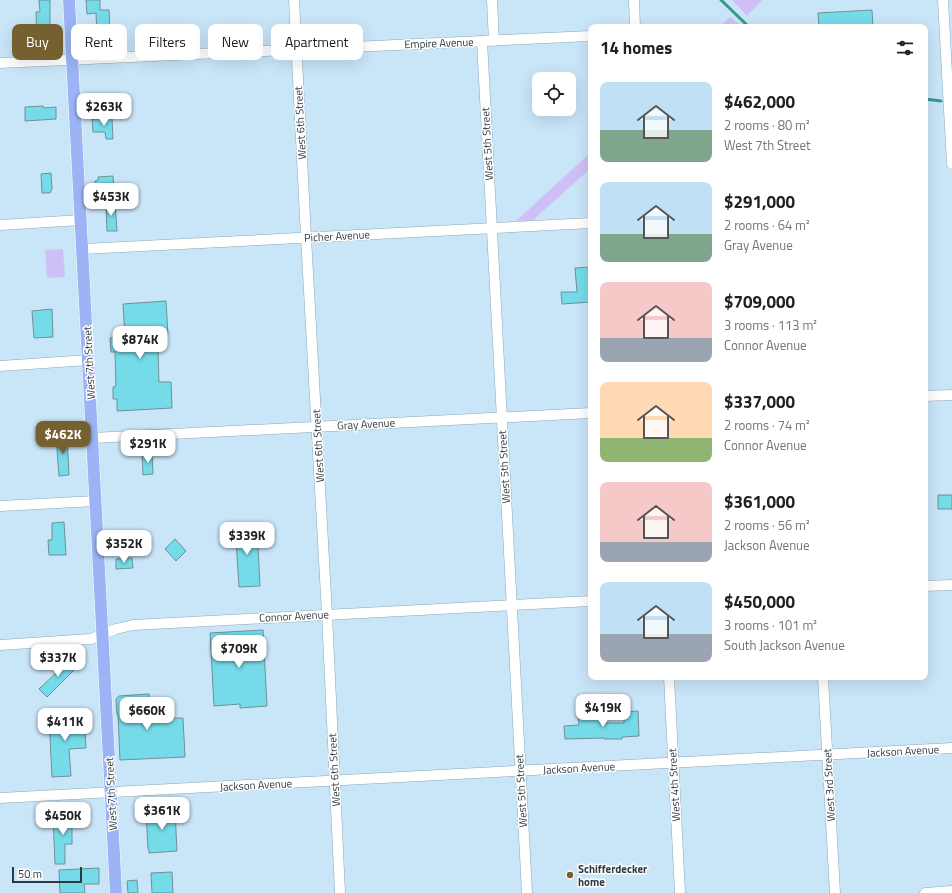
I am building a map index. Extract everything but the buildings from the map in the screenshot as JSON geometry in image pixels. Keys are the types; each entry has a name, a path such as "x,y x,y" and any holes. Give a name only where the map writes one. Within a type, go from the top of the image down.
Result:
{"main road":[{"name":"West 7th Street","path":"69,0 71,40"},
{"name":"West 7th Street","path":"72,60 116,893"}],"street":[{"name":"West 6th Street","path":"294,0 295,24"},
{"path":"492,0 494,41"},
{"path":"634,0 635,24"},
{"path":"943,0 952,164"},
{"name":"Empire Avenue","path":"363,46 588,36"},
{"name":"West 5th Street","path":"482,41 527,893"},
{"name":"Empire Avenue","path":"127,57 271,50"},
{"name":"Empire Avenue","path":"0,63 72,60"},
{"name":"West 6th Street","path":"298,60 327,614 340,893"},
{"path":"0,225 81,220"},
{"name":"Picher Avenue","path":"83,249 588,223"},
{"path":"0,366 89,360"},
{"path":"928,396 952,395"},
{"name":"Gray Avenue","path":"92,438 588,413"},
{"path":"0,506 96,501"},
{"path":"928,586 952,585"},
{"name":"Connor Avenue","path":"0,645 90,639 116,629 133,625 588,601"},
{"name":"West 4th Street","path":"669,680 680,893"},
{"name":"West 3rd Street","path":"823,680 836,893"},
{"name":"Jackson Avenue","path":"0,798 952,748"},
{"path":"925,893 952,892"}],"shaded area":[{"path":"732,0 762,0 747,16"},
{"path":"730,17 739,24 723,24"},
{"path":"588,155 588,171 533,220 516,221"},
{"path":"63,249 65,277 47,278 45,250"}],"waterway":[{"path":"721,0 746,24"},
{"path":"928,99 941,101"}],"place":[{"name":"Schifferdecker home","path":"570,875"}]}
